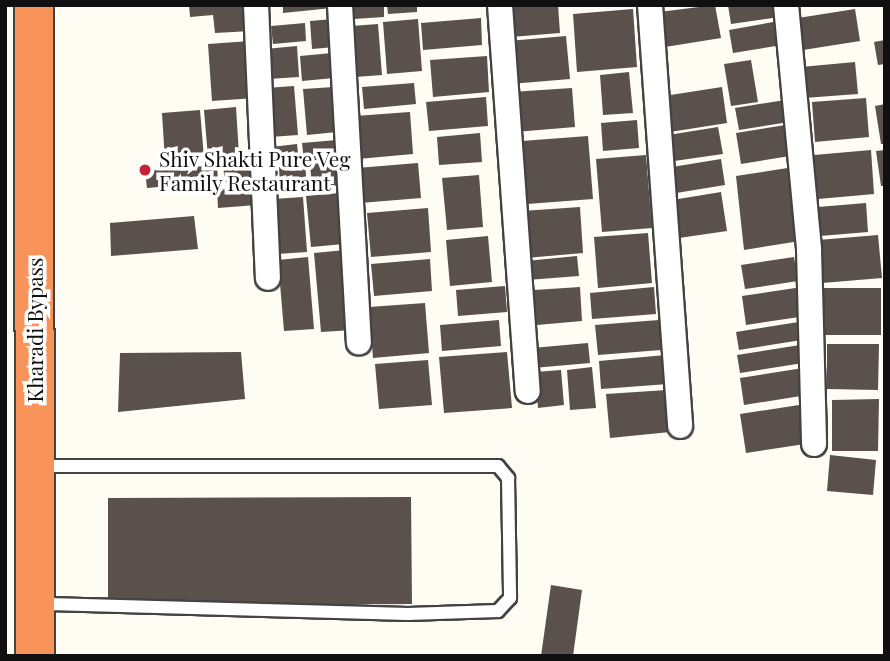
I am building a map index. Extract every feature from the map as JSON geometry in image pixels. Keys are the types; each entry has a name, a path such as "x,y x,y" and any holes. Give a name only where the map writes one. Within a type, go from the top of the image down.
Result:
{"highway":[{"name":"Kharadi Bypass","path":"34,5 35,656"}],"street":[{"path":"256,5 268,278"},
{"path":"340,5 359,342"},
{"path":"500,5 528,391"},
{"path":"650,5 680,426"},
{"path":"786,5 809,250 814,444"}],"lane":[{"path":"35,466 498,466 508,478 510,598 498,611 408,614 36,604"}],"building":[{"path":"189,5 249,5 251,31 215,33 213,15 190,17"},
{"path":"283,5 331,5 332,8 283,13"},
{"path":"353,5 384,5 384,17 354,19"},
{"path":"387,5 417,5 417,12 388,14"},
{"path":"508,5 558,5 560,33 511,37"},
{"path":"715,5 721,38 665,47 659,12"},
{"path":"728,5 778,5 780,17 731,24"},
{"path":"633,9 637,67 577,72 573,14"},
{"path":"855,9 860,41 803,50 798,18"},
{"path":"481,18 482,45 423,50 421,23"},
{"path":"333,19 335,47 312,49 310,21"},
{"path":"418,19 422,71 387,74 383,22"},
{"path":"784,20 788,44 733,53 729,30"},
{"path":"305,23 306,41 273,44 271,26"},
{"path":"378,24 382,75 355,77 352,26"},
{"path":"566,36 570,79 510,84 507,41"},
{"path":"885,40 885,64 878,65 874,42"},
{"path":"250,41 255,98 212,101 208,44"},
{"path":"297,46 299,77 268,79 265,49"},
{"path":"332,53 334,78 302,81 300,56"},
{"path":"487,56 489,92 433,97 430,60"},
{"path":"751,60 758,102 731,106 724,64"},
{"path":"855,62 858,94 804,98 801,67"},
{"path":"629,72 633,113 603,115 600,75"},
{"path":"414,83 416,104 364,109 362,87"},
{"path":"294,86 298,135 270,137 266,88"},
{"path":"334,87 337,132 307,135 303,89"},
{"path":"722,87 727,123 670,132 664,96"},
{"path":"572,88 575,127 515,132 511,92"},
{"path":"486,97 488,126 429,131 426,102"},
{"path":"866,98 869,137 815,142 812,102"},
{"path":"791,99 795,121 739,130 735,108"},
{"path":"885,104 885,144 881,144 875,106"},
{"path":"236,107 239,155 208,157 204,110"},
{"path":"200,110 204,158 165,161 162,113"},
{"path":"410,112 413,154 358,159 355,116"},
{"path":"637,120 639,148 603,151 601,123"},
{"path":"792,124 796,155 741,164 736,133"},
{"path":"718,127 723,154 667,162 662,136"},
{"path":"480,133 482,162 439,165 437,137"},
{"path":"588,136 593,199 527,204 522,141"},
{"path":"337,140 339,158 304,161 302,143"},
{"path":"297,144 299,162 272,164 271,147"},
{"path":"871,150 874,194 818,199 814,155"},
{"path":"885,150 885,186 881,186 876,151"},
{"path":"646,155 652,228 602,232 596,159"},
{"path":"721,159 725,185 670,194 666,168"},
{"path":"341,162 343,185 312,188 310,164"},
{"path":"250,163 251,182 225,183 223,165"},
{"path":"418,163 421,198 360,203 357,168"},
{"path":"217,165 218,182 147,188 145,171"},
{"path":"305,165 307,185 280,187 279,167"},
{"path":"794,167 800,241 744,250 736,176"},
{"path":"479,175 483,227 447,230 442,178"},
{"path":"255,187 256,205 218,208 217,190"},
{"path":"721,192 727,231 672,239 666,201"},
{"path":"340,193 344,244 311,247 306,196"},
{"path":"303,197 307,252 277,254 273,199"},
{"path":"866,203 868,232 820,236 818,207"},
{"path":"580,207 583,253 526,258 522,211"},
{"path":"428,208 431,252 371,257 367,213"},
{"path":"194,216 198,249 111,256 110,223"},
{"path":"648,233 652,283 598,288 594,237"},
{"path":"878,235 882,278 822,283 818,240"},
{"path":"488,236 492,282 450,286 446,240"},
{"path":"346,250 353,330 321,332 314,253"},
{"path":"577,256 579,276 527,280 526,261"},
{"path":"308,257 314,329 284,331 278,260"},
{"path":"794,257 798,281 745,289 741,265"},
{"path":"430,259 432,291 374,296 371,264"},
{"path":"505,286 507,312 458,316 456,290"},
{"path":"580,287 582,321 537,325 534,290"},
{"path":"654,287 656,314 592,319 590,293"},
{"path":"802,287 806,316 746,325 742,296"},
{"path":"824,288 881,288 881,335 823,335"},
{"path":"425,303 429,353 373,358 369,307"},
{"path":"499,320 501,346 442,351 440,325"},
{"path":"659,320 661,350 598,355 595,325"},
{"path":"805,321 808,339 739,350 736,332"},
{"path":"588,343 590,363 533,368 532,348"},
{"path":"827,344 879,344 878,390 827,389"},
{"path":"800,345 803,363 740,373 737,355"},
{"path":"241,352 245,399 118,412 120,353"},
{"path":"507,352 512,408 444,413 439,357"},
{"path":"666,355 668,384 601,389 599,361"},
{"path":"428,360 432,405 379,409 375,364"},
{"path":"592,367 596,408 570,410 567,370"},
{"path":"803,368 807,395 744,405 740,378"},
{"path":"561,370 564,405 538,408 535,372"},
{"path":"667,390 670,432 610,438 606,394"},
{"path":"879,399 878,451 832,451 832,400"},
{"path":"799,405 805,444 746,453 740,414"},
{"path":"830,455 876,460 873,495 827,491"},
{"path":"411,497 412,604 108,606 108,498"},
{"path":"551,585 582,590 573,656 541,656"}],"place":[{"name":"Shiv Shakti Pure Veg Family Restaurant","path":"145,170"}]}
